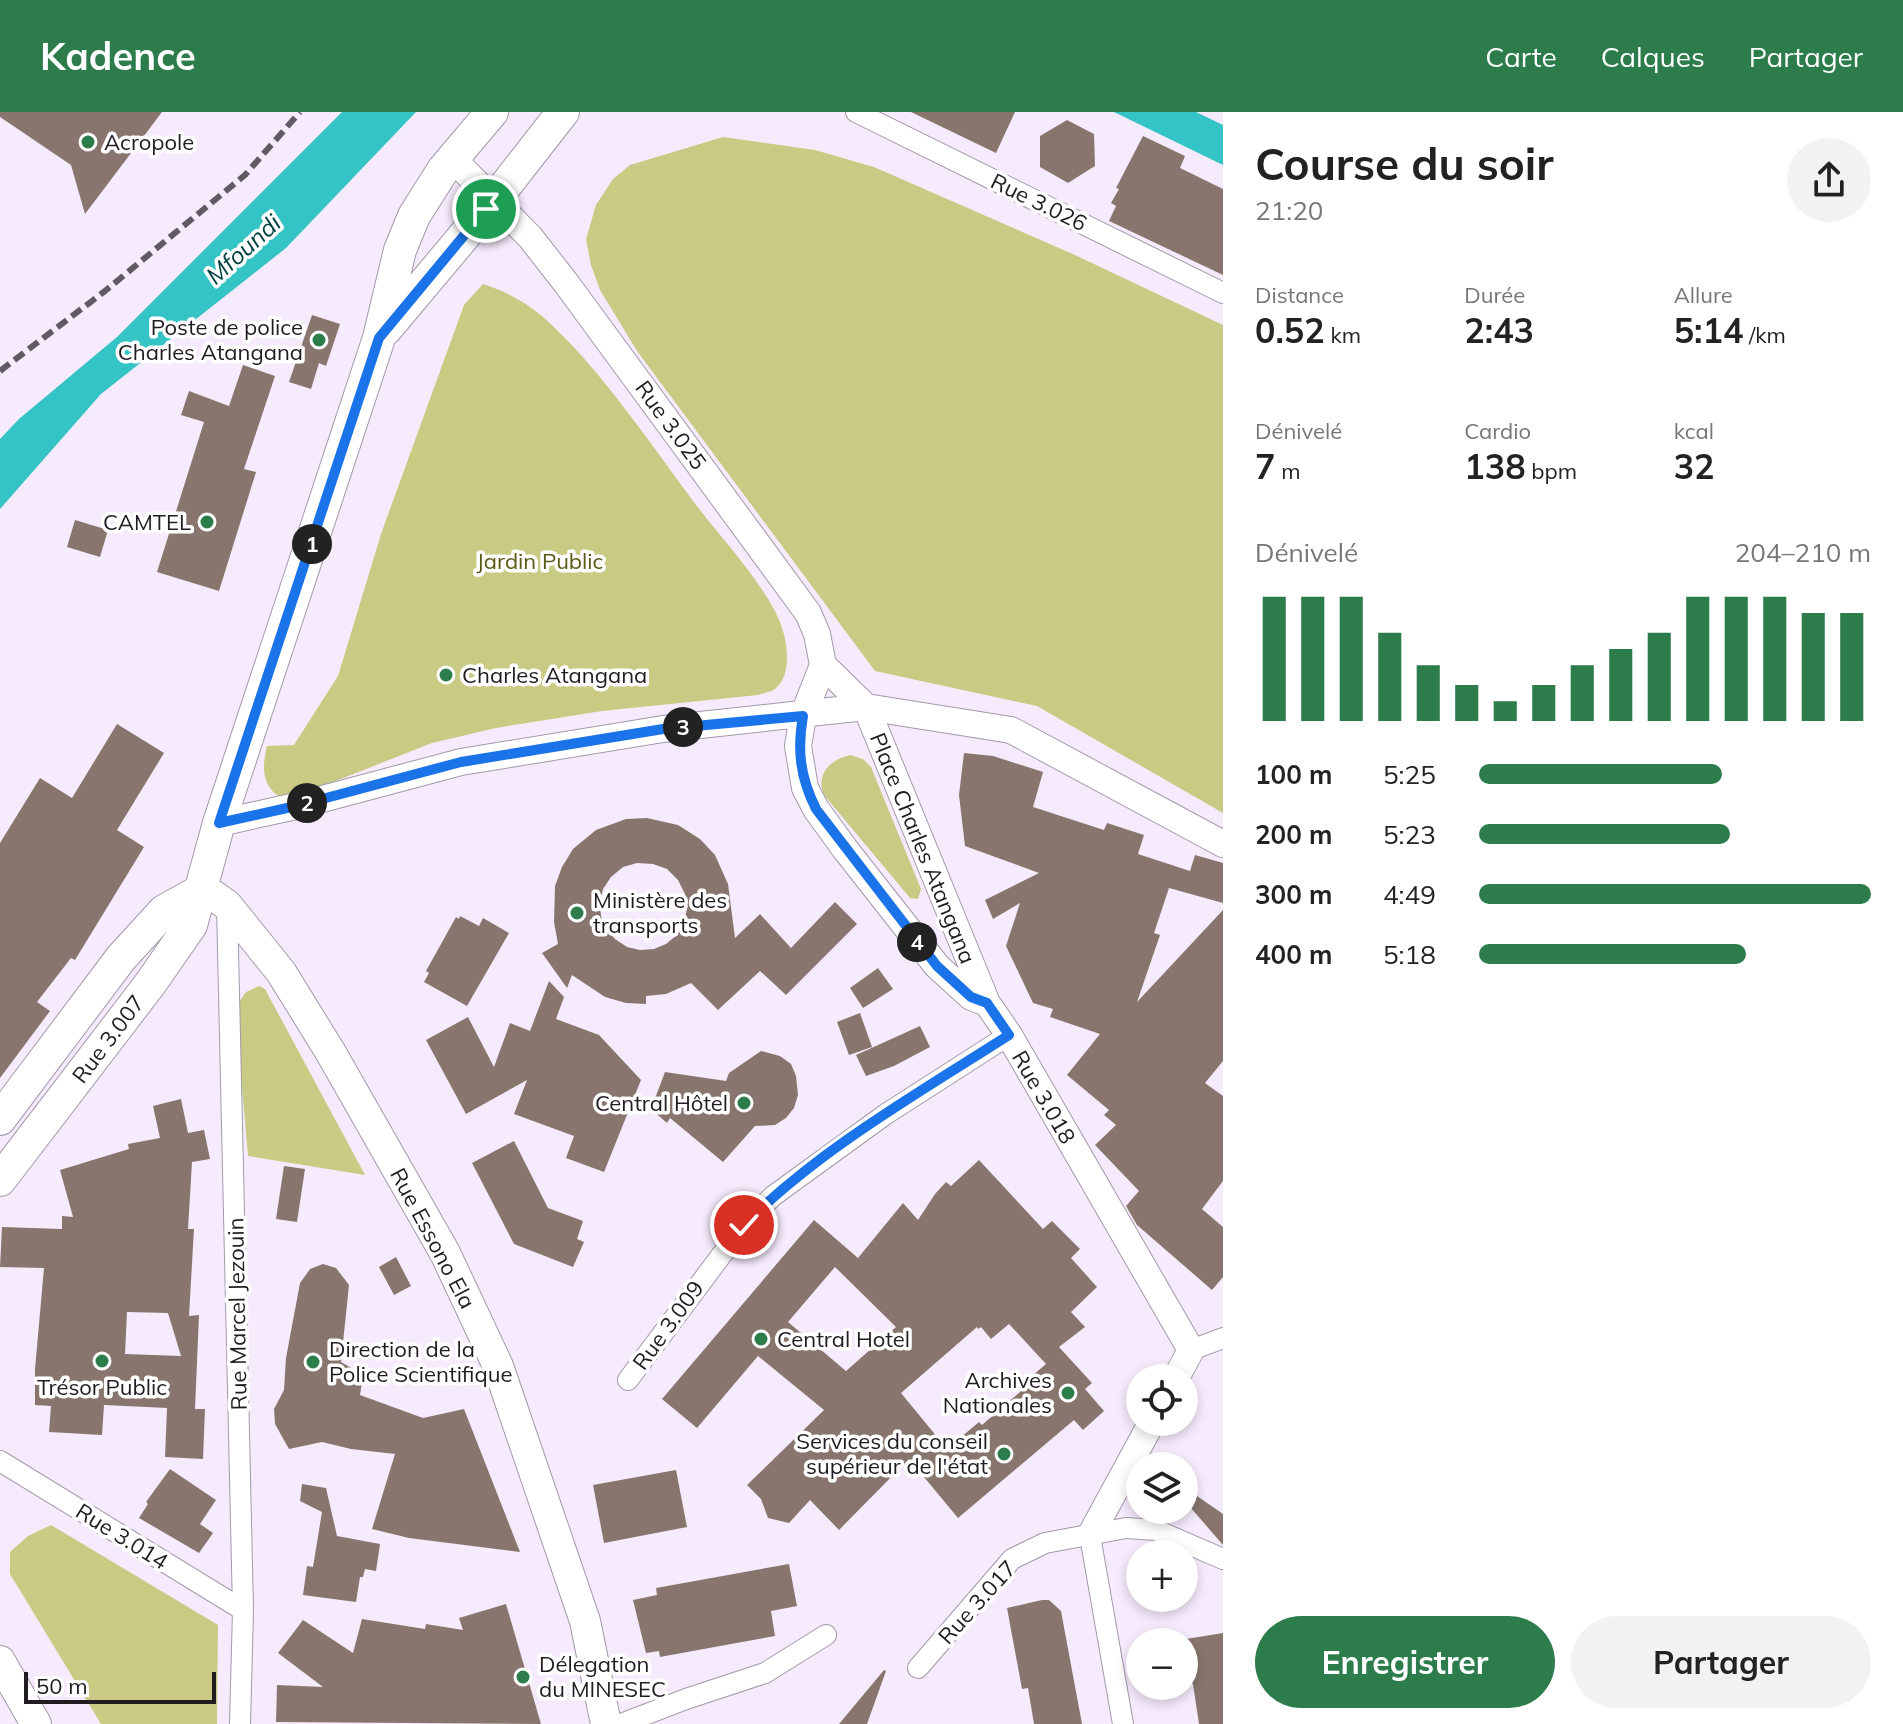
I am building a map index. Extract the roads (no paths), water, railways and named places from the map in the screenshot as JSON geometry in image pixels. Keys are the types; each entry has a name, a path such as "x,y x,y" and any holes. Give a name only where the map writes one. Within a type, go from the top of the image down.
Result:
{"main road":[{"name":"Rue 3.007","path":"0,1180 214,898 219,823 379,338 400,250 414,216 452,158 492,112"},
{"name":"Rue 3.007","path":"379,338 563,112"},
{"name":"Rue 3.007","path":"0,1119 121,958 164,911 214,898"},
{"name":"Rue Essono Ela","path":"214,898 281,972 445,1253 498,1366 585,1621 606,1724"},
{"path":"0,1661 36,1724"}],"street":[{"name":"Rue 3.026","path":"856,112 1223,293"},
{"name":"Rue 3.025","path":"452,158 530,237 576,295 799,601 817,634 823,665"},
{"path":"803,716 823,665 866,707 1011,730 1223,844"},
{"name":"Place Charles Atangana","path":"219,823 461,762 663,729 866,707 987,1003"},
{"name":"Rue 3.018","path":"803,716 798,746 801,768 805,788 816,809 937,966 971,997 987,1003 1009,1035 1191,1350"},
{"name":"Rue Marcel Jezouin","path":"214,898 243,1610 240,1724"},
{"name":"Rue 3.009","path":"628,1380 728,1245 773,1196 886,1114 1009,1035"},
{"path":"1184,1364 1191,1350 1223,1338"},
{"path":"1123,1724 1090,1536 1144,1436"},
{"name":"Rue 3.014","path":"0,1461 243,1610"},
{"name":"Rue 3.017","path":"918,1668 1012,1559 1045,1543 1126,1528 1156,1530 1223,1559"},
{"path":"621,1724 765,1673 826,1635"}],"water":[{"name":"Mfoundi","path":"342,112 416,112 286,248 101,394 0,509 0,439 19,419 117,337"},
{"path":"1114,112 1196,112 1223,125 1223,165"}],"railway":[{"path":"0,371 105,291 245,175 300,112"}],"place":[{"name":"Acropole","path":"88,142"},
{"name":"Poste de police Charles Atangana","path":"319,340"},
{"name":"CAMTEL","path":"207,522"},
{"name":"Charles Atangana","path":"446,675"},
{"name":"Ministère des transports","path":"577,913"},
{"name":"Central Hôtel","path":"744,1103"},
{"name":"Central Hotel","path":"761,1339"},
{"name":"Trésor Public","path":"102,1361"},
{"name":"Direction de la Police Scientifique","path":"313,1362"},
{"name":"Archives Nationales","path":"1068,1393"},
{"name":"Services du conseil supérieur de l'état","path":"1004,1454"},
{"name":"Délegation du MINESEC","path":"523,1677"}],"park label":[{"name":"Jardin Public","path":"540,561"}]}
